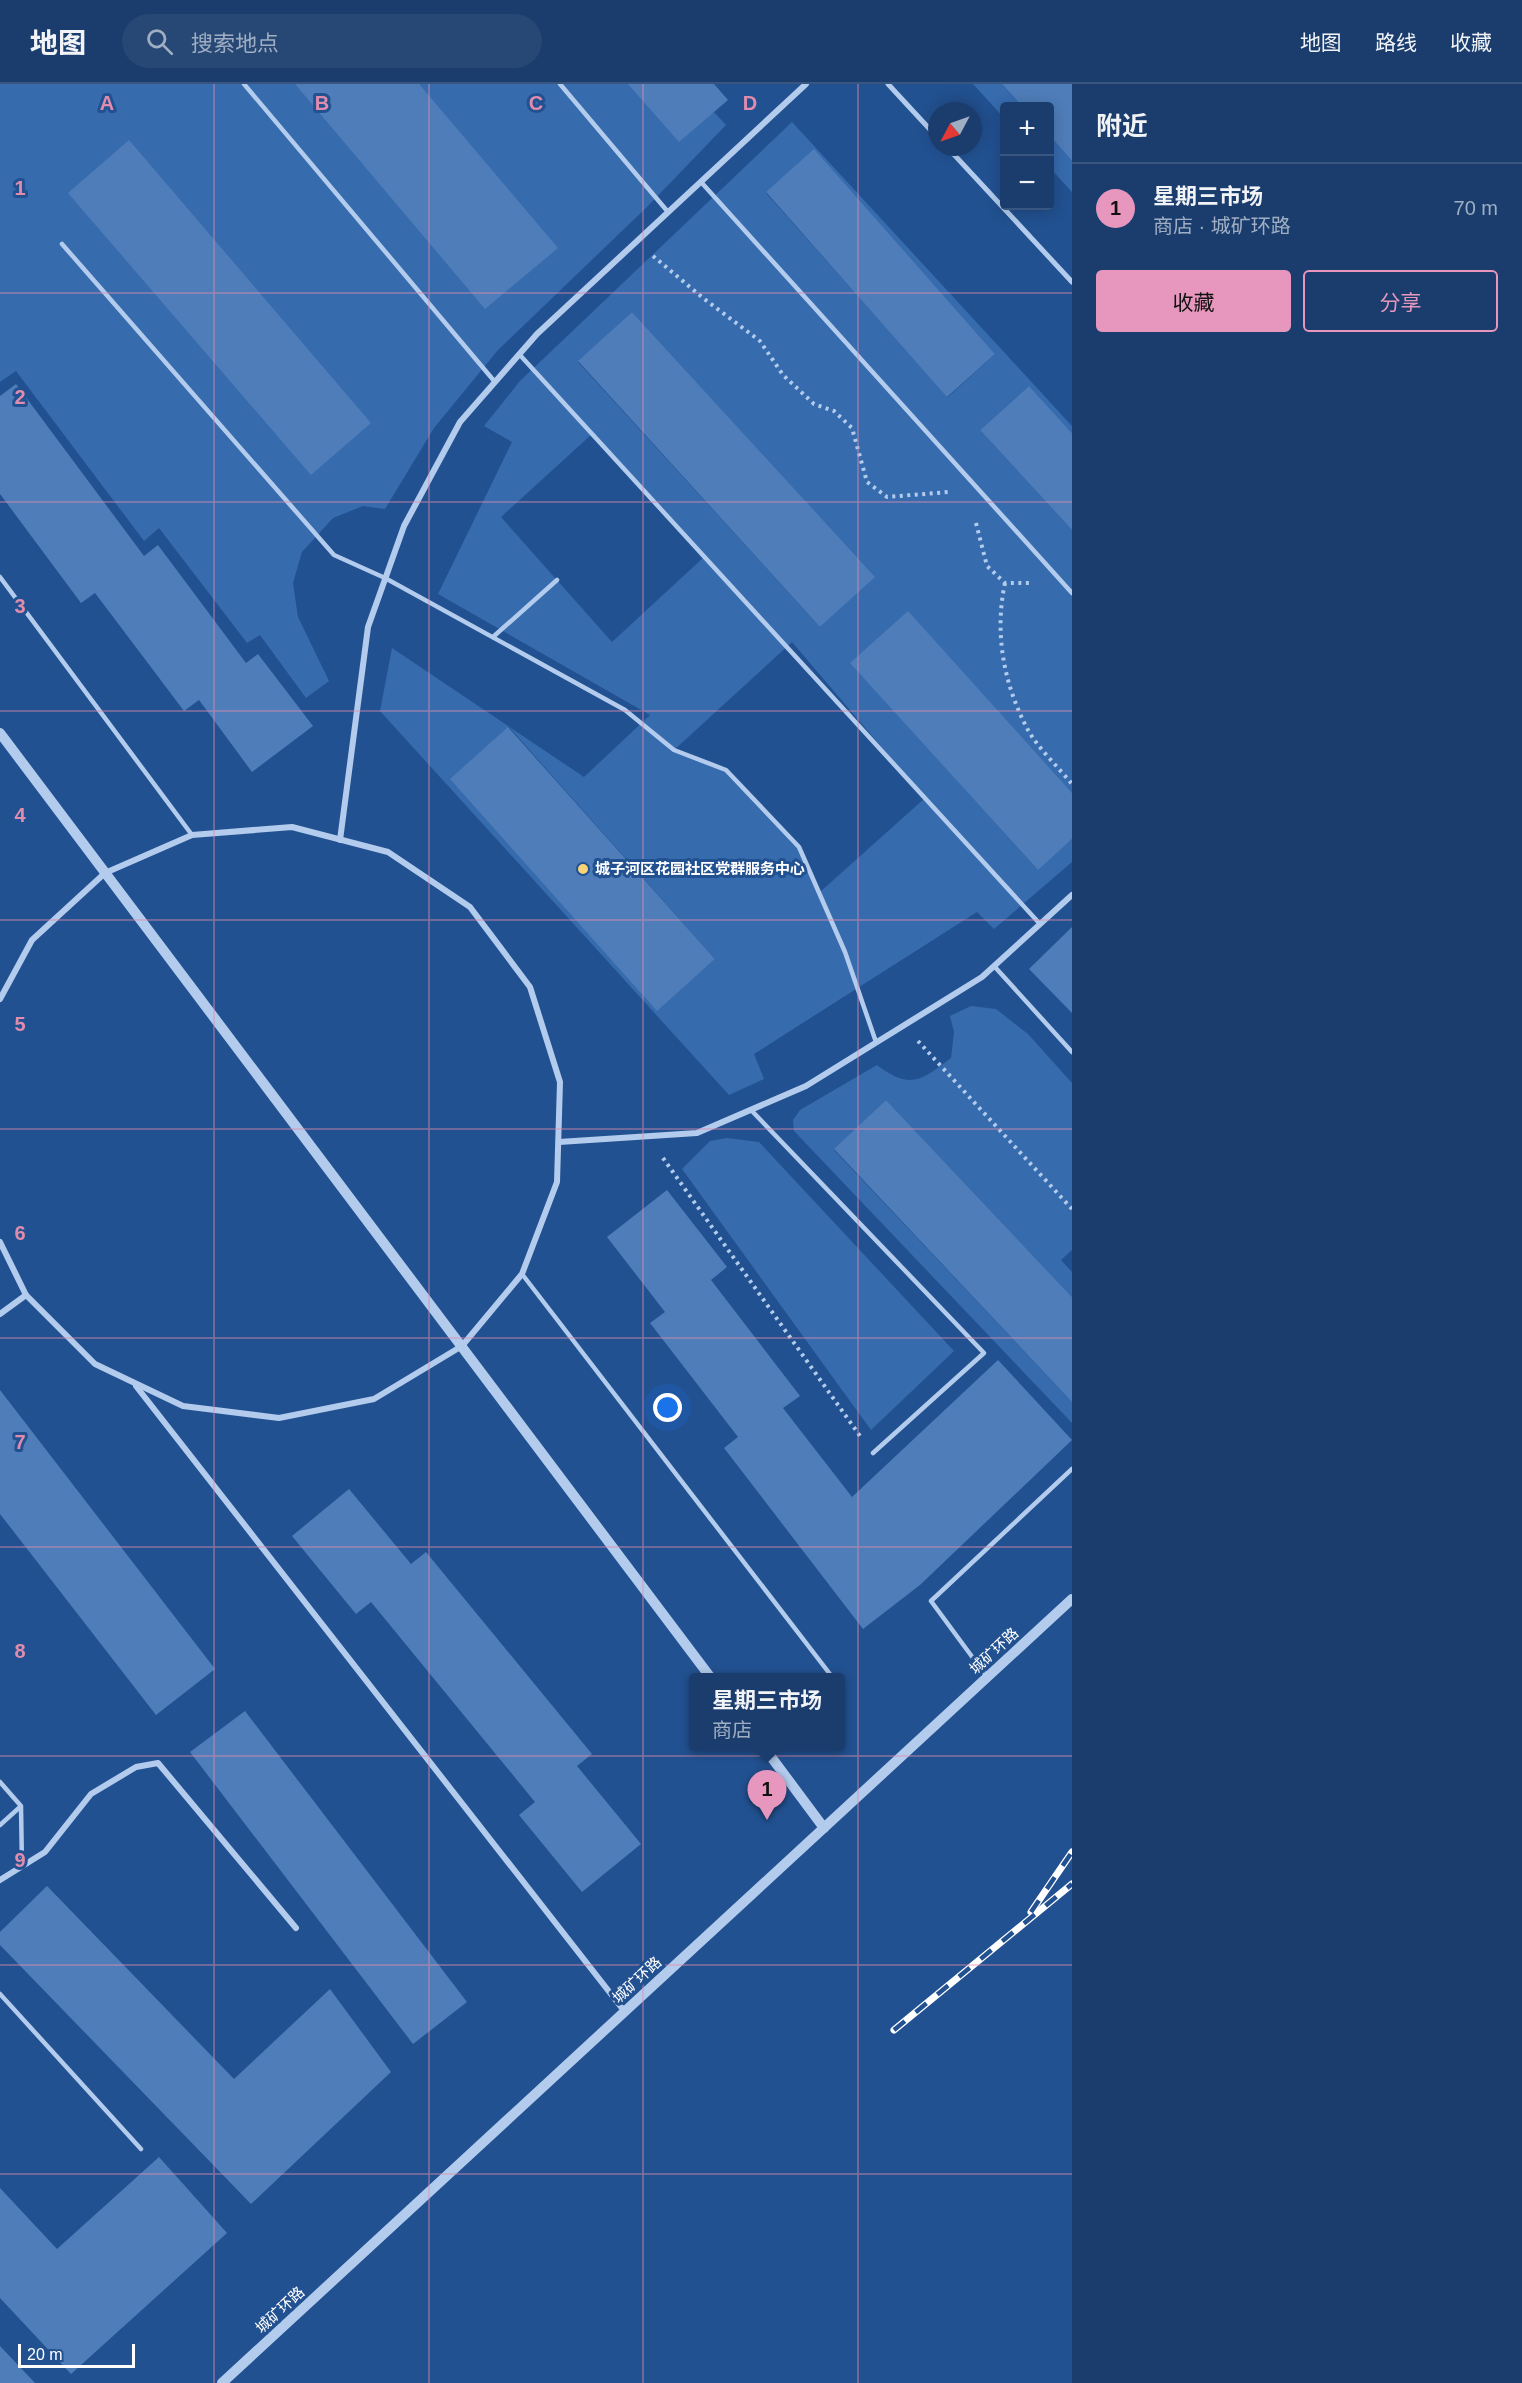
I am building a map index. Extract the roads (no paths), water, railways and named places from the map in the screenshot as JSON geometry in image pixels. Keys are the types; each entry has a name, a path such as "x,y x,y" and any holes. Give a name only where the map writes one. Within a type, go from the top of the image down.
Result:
{"street":[{"path":"340,840 368,627 404,526 460,422 537,334 806,84"},
{"path":"888,84 928,127"},
{"path":"954,156 1072,282"},
{"path":"0,733 708,1673"},
{"path":"0,999 32,940 105,873 192,835 292,827 387,852 470,908 530,987 560,1082 557,1182 522,1275 462,1346 374,1399 279,1418 183,1406 95,1364 26,1295 0,1242"},
{"path":"559,1142 697,1133 806,1086 981,977 1072,895"},
{"path":"0,1314 26,1295"},
{"path":"134,1383 625,2012"},
{"name":"城矿环路","path":"222,2383 1072,1599"},
{"path":"767,1751 824,1828"},
{"path":"0,1880 45,1852 90,1794 136,1767 158,1763 296,1928"}],"lane":[{"path":"243,84 495,382"},
{"path":"560,84 668,212"},
{"path":"700,182 1072,593"},
{"path":"62,244 334,555 386,579 625,710 674,750 726,770 799,847 846,952 876,1042"},
{"path":"519,354 1040,924"},
{"path":"0,577 192,835"},
{"path":"493,637 557,580"},
{"path":"994,966 1072,1052"},
{"path":"751,1110 984,1353 873,1454"},
{"path":"522,1275 830,1673"},
{"path":"987,1677 931,1601 1072,1468"},
{"path":"0,1782 21,1806 22,1867"},
{"path":"0,1825 21,1806"},
{"path":"0,1994 141,2150"}],"railway":[{"path":"1031,1912 1072,1852"},
{"path":"894,2030 1072,1884"}],"place":[{"name":"城子河区花园社区党群服务中心","path":"583,869"},
{"name":"星期三市场","path":"767,1820"}]}
